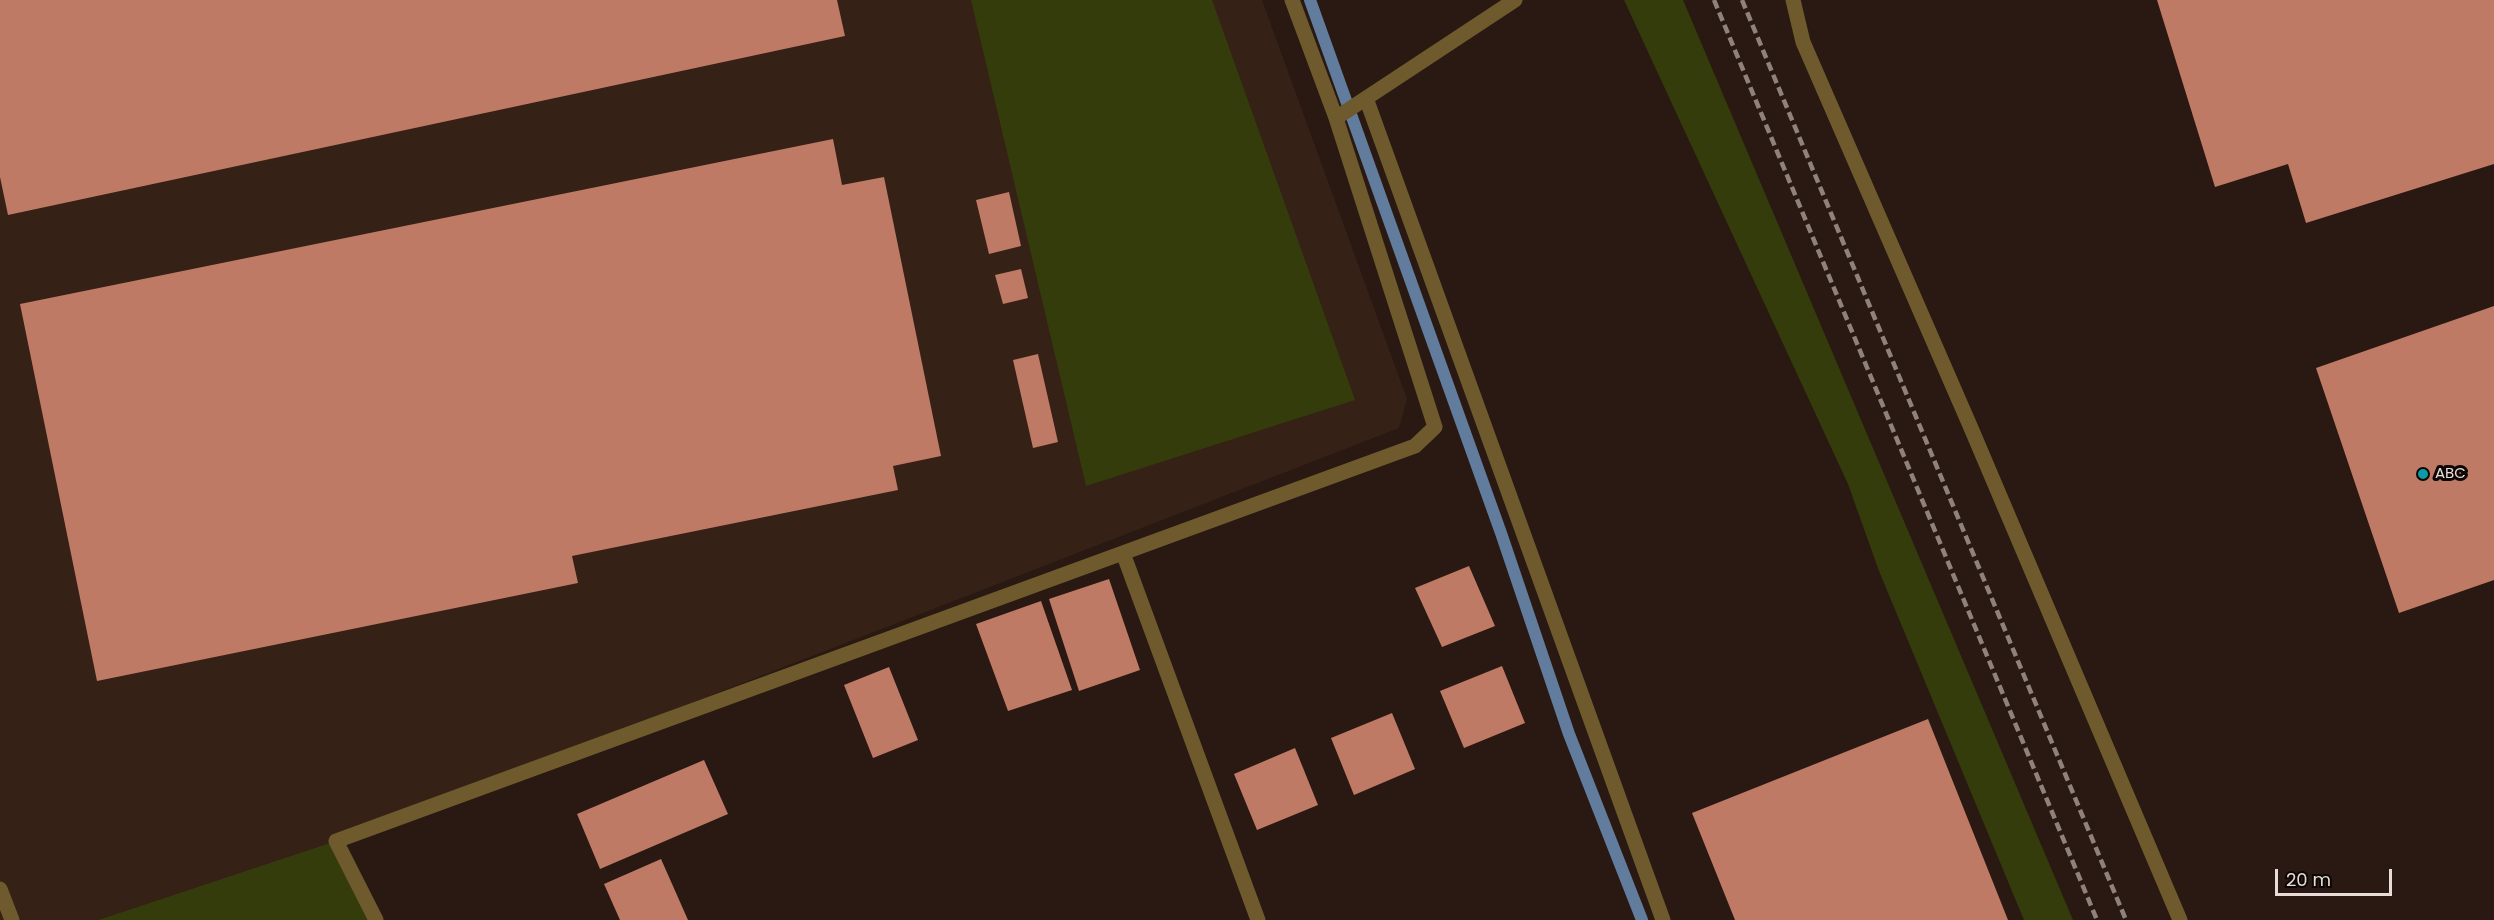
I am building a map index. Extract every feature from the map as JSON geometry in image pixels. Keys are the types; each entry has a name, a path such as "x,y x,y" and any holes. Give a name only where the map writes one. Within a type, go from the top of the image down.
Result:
{"street":[{"path":"376,920 336,841 1415,446 1435,428 1336,118 1292,0"},
{"path":"1336,118 1515,0"},
{"path":"1793,0 1803,42 1971,428 2180,920"},
{"path":"1366,98 1663,920"},
{"path":"1123,553 1258,920"},
{"path":"0,889 12,920"}],"shaded area":[{"path":"0,0 1262,0 1407,399 1399,428 336,841 98,920 0,920"}],"green space":[{"path":"971,0 1212,0 1355,400 1086,486"},
{"path":"1624,0 1683,0 2073,920 2024,920 1879,571 1848,484"},
{"path":"336,841 376,920 98,920"}],"building":[{"path":"0,0 837,0 845,36 8,215 0,177"},
{"path":"2157,0 2494,0 2494,164 2306,223 2288,164 2215,187"},
{"path":"833,139 842,185 884,177 941,456 893,466 898,490 572,556 578,583 97,681 20,304"},
{"path":"1009,192 1021,246 989,254 976,200"},
{"path":"1021,269 1028,298 1003,304 995,275"},
{"name":"ABC","path":"2494,306 2494,580 2399,613 2316,368"},
{"path":"1038,354 1058,442 1033,448 1013,360"},
{"path":"1469,566 1495,626 1442,647 1415,588"},
{"path":"1109,579 1140,670 1079,691 1049,599"},
{"path":"1041,601 1072,690 1008,711 976,624"},
{"path":"1502,666 1525,723 1464,748 1440,691"},
{"path":"889,667 918,740 873,758 844,685"},
{"path":"1392,713 1415,769 1354,795 1331,738"},
{"path":"1928,719 2008,920 1735,920 1692,813"},
{"path":"1295,748 1318,805 1257,830 1234,774"},
{"path":"704,760 728,814 600,869 577,814"},
{"path":"661,859 688,920 620,920 604,884"}],"waterway":[{"path":"1310,0 1501,533 1569,734 1642,920"}],"railway":[{"path":"1714,0 2097,920"},
{"path":"1742,0 2126,920"}],"place":[{"name":"ABC","path":"2423,474"}]}
